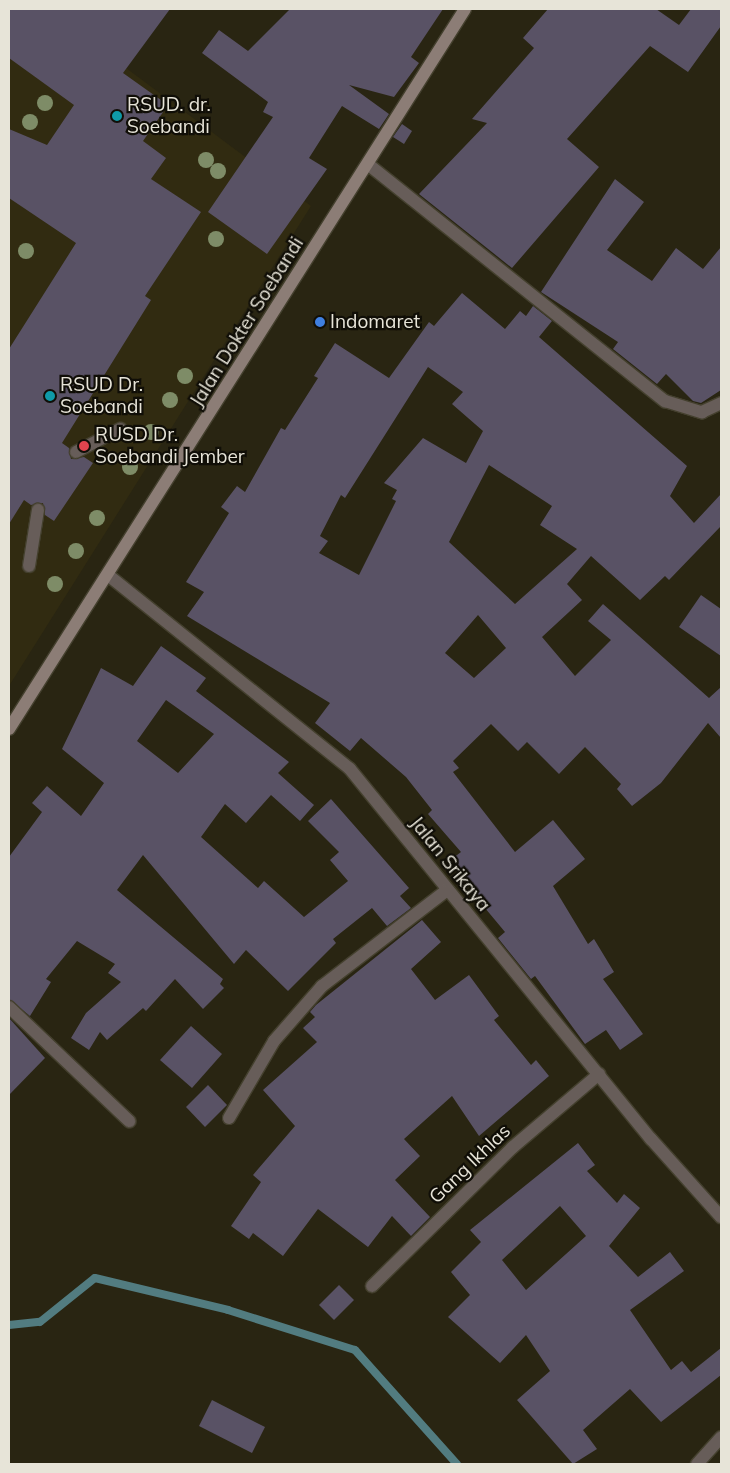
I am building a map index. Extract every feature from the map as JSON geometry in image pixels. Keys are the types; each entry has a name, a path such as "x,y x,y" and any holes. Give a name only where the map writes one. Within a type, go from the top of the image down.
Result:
{"main road":[{"name":"Jalan Dokter Soebandi","path":"9,729 369,165 464,9"}],"street":[{"path":"369,165 647,389 677,406 702,412 721,403"},
{"path":"76,452 120,429"},
{"path":"29,566 38,510"},
{"name":"Jalan Srikaya","path":"108,575 350,770 446,891 721,1217"},
{"path":"230,1118 274,1041 322,986 446,891"},
{"path":"9,1007 129,1121"},
{"name":"Gang Ikhlas","path":"372,1286 513,1147 599,1074"},
{"path":"697,1464 721,1437"}],"shaded area":[{"name":"RUSD Dr. Soebandi Jember","path":"9,9 47,9 311,206 9,686"}],"building":[{"path":"9,9 170,9 123,73 168,105 143,141 166,158 151,179 201,212 145,296 151,300 62,443 69,448 71,459 84,457 93,463 54,521 45,515 43,503 31,505 24,500 9,524 9,349 76,243 9,198 9,129 47,145 74,105 9,58"},
{"path":"290,9 443,9 411,57 419,63 394,97 349,85 389,114 379,129 342,106 309,158 327,169 267,254 208,212 273,117 263,112 268,102 202,53 219,30 248,51"},
{"path":"548,9 656,9 679,25 691,9 721,9 721,26 688,72 650,46 567,139 599,167 512,268 419,194 487,123 472,119 534,48 523,38"},
{"path":"402,124 412,131 404,144 393,137"},
{"path":"615,179 644,202 607,250 652,281 676,248 703,269 721,247 721,390 701,403 693,401 666,374 657,384 613,349 618,342 541,292"},
{"path":"462,293 505,329 520,311 526,316 533,306 552,321 539,337 687,466 670,496 694,523 721,494 721,526 669,580 665,576 640,600 591,556 567,584 582,600 542,637 575,676 611,640 588,621 603,604 709,698 721,687 721,738 708,723 661,783 632,806 617,789 621,784 585,747 559,774 527,742 518,751 491,724 453,761 459,768 453,772 515,852 553,820 585,859 553,886 588,944 594,939 614,972 603,979 643,1034 620,1050 606,1030 585,1044 535,976 531,979 498,938 505,932 480,902 453,858 461,852 428,814 432,810 406,777 361,738 350,751 315,723 330,703 187,616 204,592 186,582 229,513 221,507 237,486 245,492 281,428 285,430 318,378 314,376 335,343 389,378 429,322 434,326","holes":["428,367 463,392 452,404 483,431 466,463 423,438 384,483 397,490 392,499 396,501 359,575 319,553 328,541 320,536 341,495 345,498","489,465 552,506 540,525 577,549 515,604 449,542","478,615 506,648 474,678 445,653"]},
{"path":"701,595 721,609 721,656 679,627"},
{"path":"161,646 206,678 196,691 289,762 278,773 314,805 300,821 271,795 246,823 225,804 201,837 258,888 264,881 304,917 348,881 330,860 339,852 308,821 331,799 409,888 400,896 411,908 387,926 372,908 333,939 336,943 288,991 246,950 234,964 143,855 117,890 223,979 220,984 224,988 203,1009 175,979 146,1011 143,1008 107,1040 100,1032 89,1050 71,1038 86,1013 121,982 108,973 115,964 77,941 46,979 51,982 30,1016 9,999 9,857 42,812 32,803 47,786 81,816 104,783 62,749 101,668 133,686","holes":["166,700 214,734 178,773 137,741"]},
{"path":"422,920 441,942 411,969 435,1000 469,975 499,1016 494,1020 531,1065 536,1060 549,1076 479,1136 452,1096 404,1139 420,1156 395,1180 430,1217 411,1236 392,1216 368,1247 318,1209 283,1256 253,1233 249,1239 231,1226 261,1182 253,1175 295,1126 263,1090 317,1042 303,1028 315,1017 310,1012 316,1005"},
{"path":"9,1018 45,1058 9,1095"},
{"path":"191,1026 222,1054 192,1088 160,1060"},
{"path":"208,1085 227,1105 205,1127 186,1107"},
{"path":"578,1143 595,1165 587,1171 617,1203 624,1194 640,1208 609,1246 638,1277 670,1252 684,1271 630,1310 671,1370 682,1361 691,1372 721,1348 721,1375 661,1422 630,1389 583,1430 597,1449 573,1464 517,1400 550,1371 526,1335 500,1363 448,1317 470,1295 451,1272 481,1242 470,1230","holes":["560,1206 586,1236 526,1290 502,1260"]},
{"path":"339,1285 354,1300 334,1320 319,1305"},
{"path":"212,1400 265,1427 252,1453 199,1426"}],"waterway":[{"path":"9,1325 40,1322 95,1278 228,1310 355,1350 457,1464"}],"place":[{"name":"RSUD. dr. Soebandi","path":"117,116"},
{"name":"Indomaret","path":"320,322"},
{"name":"RSUD Dr. Soebandi","path":"50,396"},
{"name":"RUSD Dr. Soebandi Jember","path":"84,446"}]}
